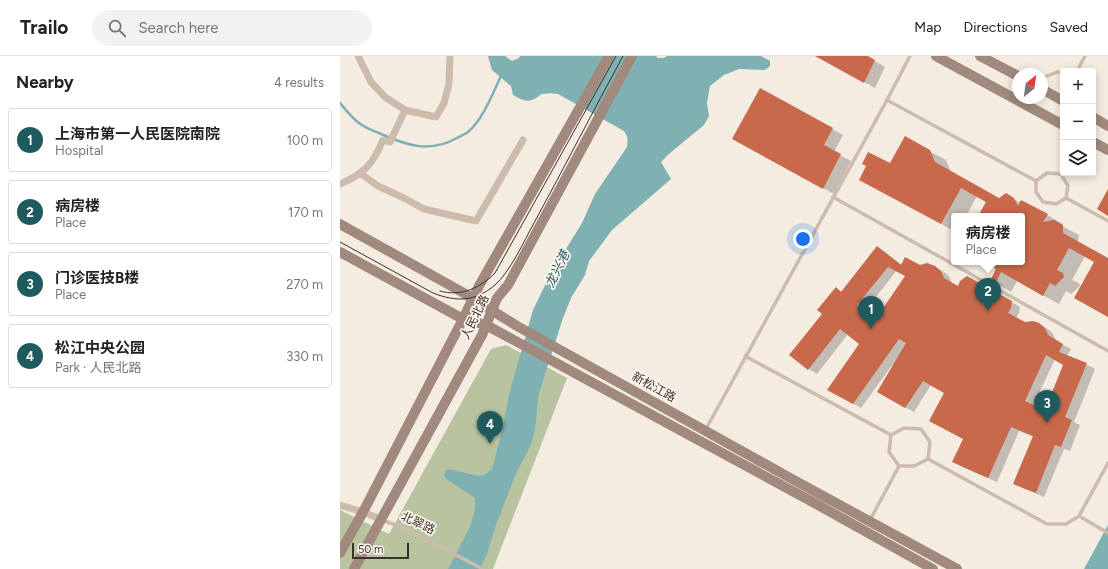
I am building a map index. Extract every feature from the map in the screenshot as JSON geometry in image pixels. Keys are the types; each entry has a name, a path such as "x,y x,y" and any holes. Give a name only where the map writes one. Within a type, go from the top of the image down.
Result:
{"main road":[{"name":"人民北路","path":"340,553 363,512 479,286 608,56"},
{"name":"人民北路","path":"354,569 482,334 497,298 508,285 632,56"},
{"path":"936,56 1060,123"},
{"path":"980,56 1012,73"},
{"path":"1048,92 1060,99"},
{"path":"1096,119 1108,126"},
{"path":"1096,144 1108,150"},
{"name":"新松江路","path":"340,224 473,298 526,331 957,569"},
{"name":"新松江路","path":"340,252 463,319 486,325 520,343 933,569"}],"street":[{"path":"358,56 371,82 385,97 405,110 436,117 444,103 449,84 450,56"},
{"path":"340,184 353,178 367,168 378,152 383,140 390,142 405,110"},
{"path":"360,173 378,186 424,209 476,221 523,140"},
{"name":"北翠路","path":"340,505 380,519"}],"lane":[{"path":"705,430 910,56"},
{"path":"1079,68 1085,56"},
{"path":"1048,76 1057,72 1060,72"},
{"path":"886,100 1036,181"},
{"path":"1036,181 1047,173 1060,172"},
{"path":"1036,181 1036,192 1043,202 1056,204 1066,198 1068,186 1064,176"},
{"path":"833,197 951,263"},
{"path":"1066,198 1108,221"},
{"path":"954,265 1108,351"},
{"path":"745,356 891,436"},
{"path":"891,436 904,428 921,429 930,442 928,459"},
{"path":"891,436 889,452 899,466"},
{"path":"899,466 914,466 928,459"},
{"path":"928,459 1047,524 1066,524 1078,516 1108,463"},
{"path":"869,521 899,466"},
{"path":"1078,516 1108,533"},
{"name":"北翠路","path":"380,519 402,527 483,569"}],"green space":[{"path":"506,345 567,378 493,569 340,569 340,510 389,534 491,349"}],"water":[{"name":"龙兴港","path":"488,56 505,56 512,61 520,56 656,56 658,58 664,58 667,56 761,56 770,61 770,66 765,70 739,69 724,75 710,86 707,103 709,116 704,125 661,162 671,179 612,230 589,261 585,275 571,298 563,318 539,393 534,434 530,447 517,471 496,525 487,554 480,569 448,569 470,527 475,509 475,498 446,479 444,475 446,470 449,469 479,476 486,474 492,469 503,427 509,394 533,310 550,275 582,223 595,194 627,147 628,142 624,131 558,94 542,94 529,101 513,95 511,86 492,70"},
{"path":"1108,525 1108,569 1084,569"}],"building":[{"path":"815,56 868,56 875,60 864,83"},
{"path":"760,88 833,128 824,145 841,154 823,189 732,139"},
{"path":"905,136 930,150 935,162 999,198 1006,193 1014,198 1018,206 1021,200 1048,214 1043,222 1054,220 1063,225 1063,233 1108,258 1108,317 1074,298 1094,262 1069,248 1057,270 1063,273 1064,277 1055,286 1050,283 1043,296 1001,272 995,284 990,281 996,269 988,265 1025,265 1025,213 980,213 986,202 961,188 941,224 859,180 866,166 862,164 868,152 890,163"},
{"path":"1108,189 1108,216 1097,209"},
{"path":"877,246 901,265 905,257 920,265 927,263 935,266 941,271 944,278 958,286 960,281 967,276 1012,301 1011,308 1008,313 1025,322 1033,321 1039,323 1045,328 1048,335 1063,344 1059,352 1087,363 1065,417 1072,420 1061,447 1055,445 1036,493 1013,484 1033,436 1011,427 988,478 952,462 963,439 929,421 944,393 923,381 905,408 877,392 906,343 899,339 853,404 827,390 859,344 840,329 808,370 789,355 822,314 817,310 836,287 841,292","holes":["888,267 905,276 875,320 857,305","1046,355 1063,365 1045,410 1025,401"]}],"waterway":[{"path":"340,103 356,121 373,131 400,142 419,146 438,145 447,143 463,135 474,126 488,104 502,74"}],"tram line":[{"path":"440,291 455,293 470,290 483,283 495,273 616,56"},
{"path":"340,242 441,296 465,299 488,291 501,279 516,256 623,56"}],"place":[{"name":"病房楼","path":"988,311"},
{"name":"上海市第一人民医院南院","path":"871,329"},
{"name":"门诊医技B楼","path":"1047,423"},
{"name":"松江中央公园","path":"490,444"}]}
